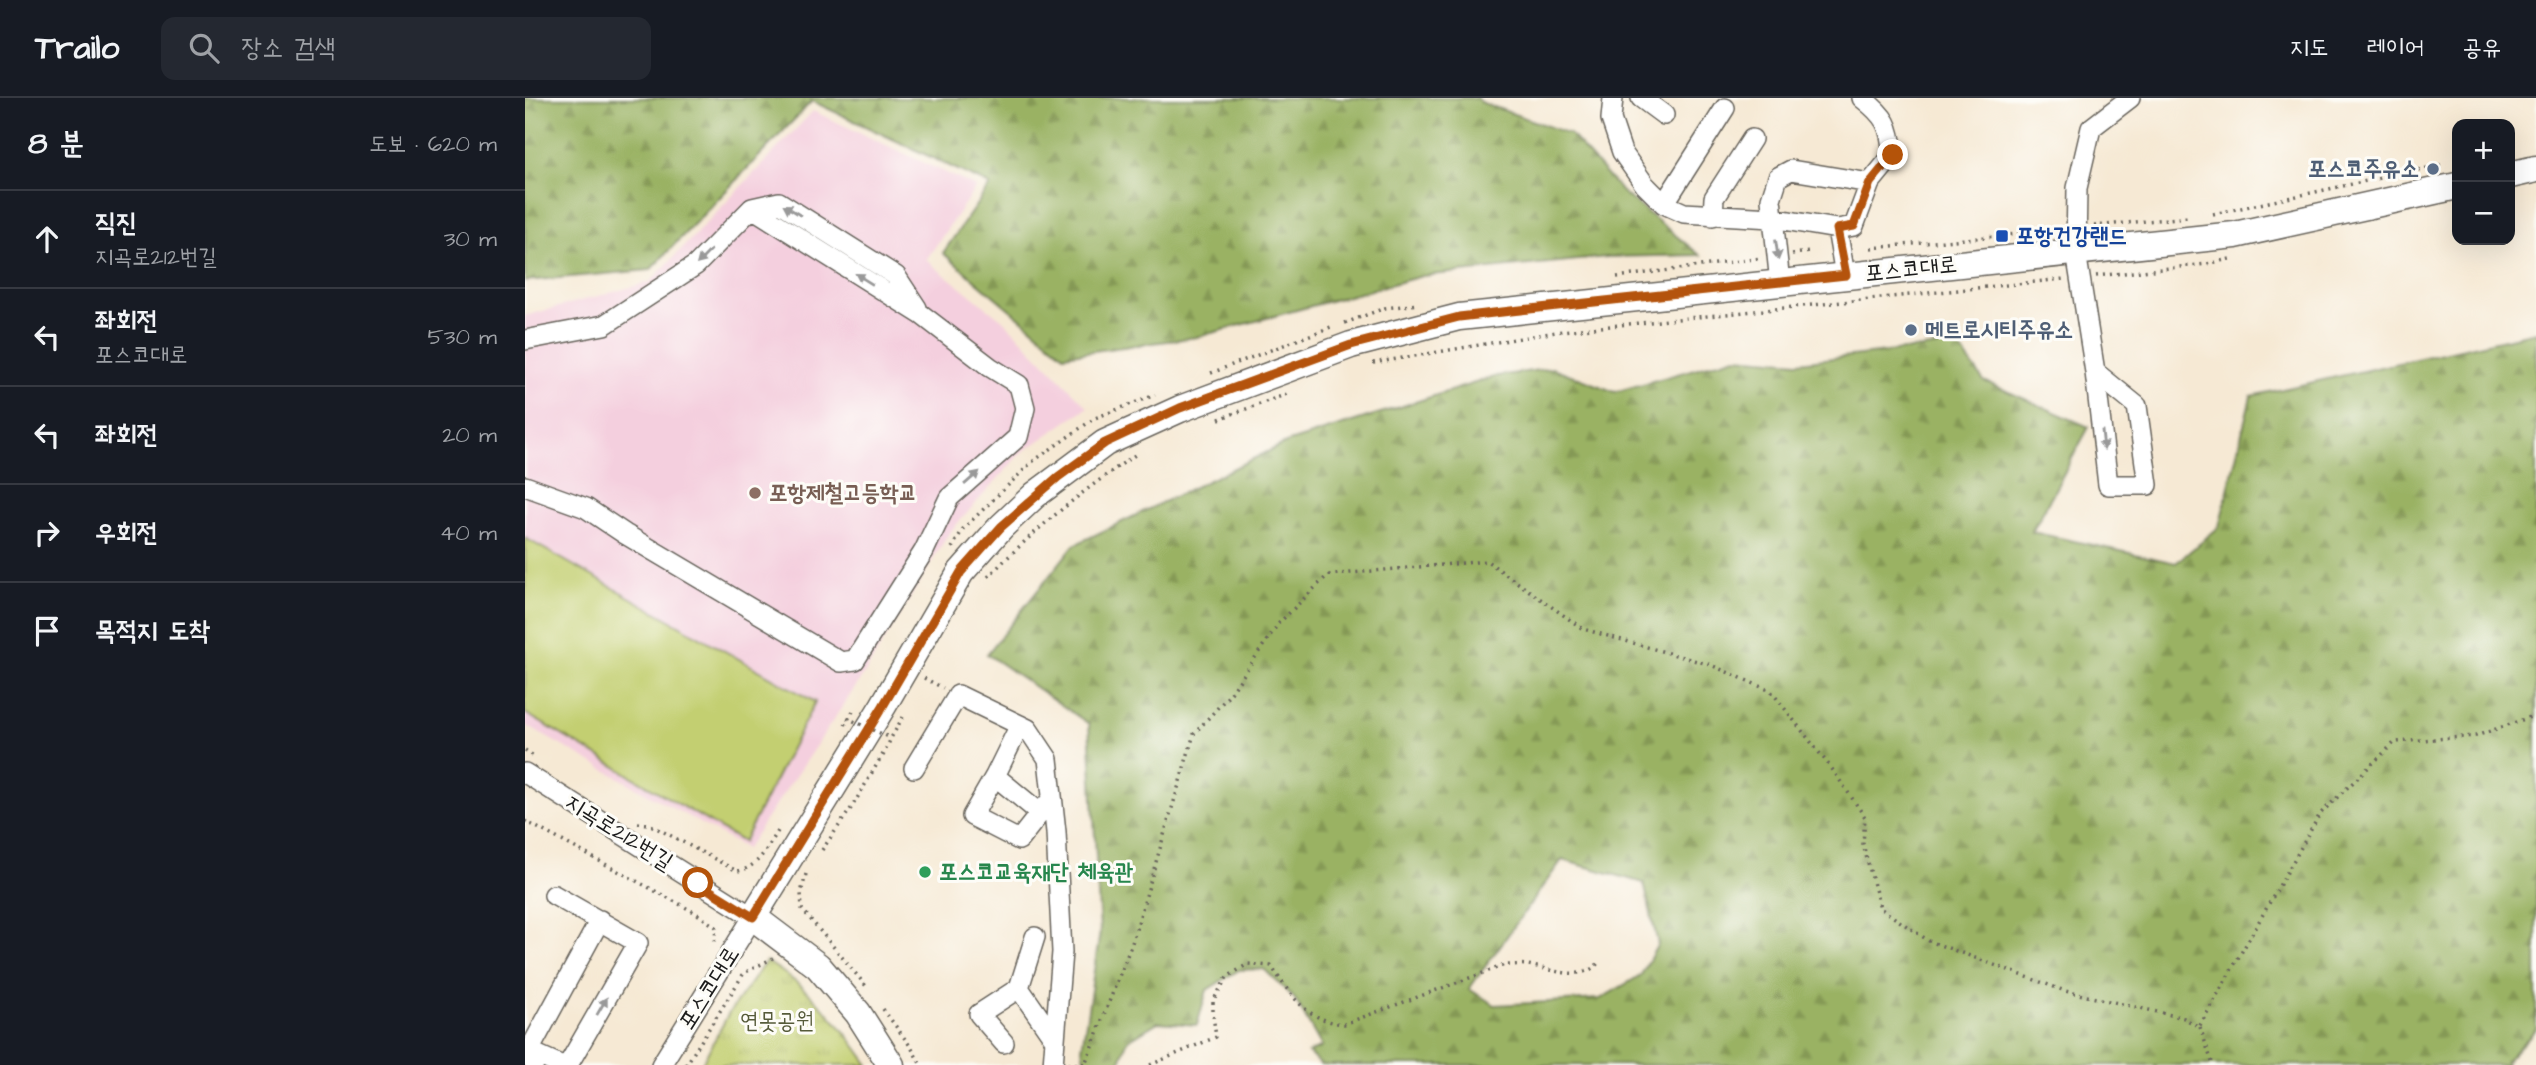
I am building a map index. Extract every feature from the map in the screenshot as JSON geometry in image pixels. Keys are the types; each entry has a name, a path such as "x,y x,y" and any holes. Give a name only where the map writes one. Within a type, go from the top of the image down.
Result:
{"main road":[{"path":"2515,174 2536,169"},
{"name":"포스코대로","path":"753,917 883,706 961,572 1018,510 1058,477 1105,443 1180,408 1351,345 1410,328 1472,316 2235,235 2451,176"},
{"name":"지곡로212번길","path":"753,917 827,975 858,1013 891,1065"}],"street":[{"path":"1613,98 1611,119 1622,152 1645,185 1664,204 1684,214 1772,218 1837,229 1854,226 1870,183 1893,155 1891,132 1882,114 1862,98"},
{"path":"1641,98 1664,115"},
{"path":"2095,372 2137,406 2148,485 2108,485 2077,252 2077,188 2091,128 2130,98"},
{"path":"1664,204 1725,108"},
{"path":"1713,216 1714,198 1752,139"},
{"path":"1780,283 1771,199 1778,177 1791,170 1870,183"},
{"path":"525,340 604,324 696,265 752,208 922,315 990,367 1019,385 1025,408 1018,437 949,498 933,532 855,660 841,662 586,508 525,486"},
{"path":"1837,229 1846,275"},
{"path":"914,768 958,695 1028,729 1048,759 1046,806 1062,952 1053,1065"},
{"path":"1020,725 972,816 1019,840 1046,806"},
{"name":"지곡로212번길","path":"531,765 753,917"},
{"path":"995,776 1046,806"},
{"path":"554,895 638,943 568,1065"},
{"name":"포스코대로","path":"661,1065 753,917"},
{"path":"560,1065 532,1058 600,920"},
{"path":"1004,1043 979,1014 1019,988 1035,937"},
{"path":"1019,988 1055,1040"}],"path":[{"path":"2202,215 2451,176"},
{"path":"1363,365 1562,331 2077,252 2188,216"},
{"path":"1871,248 2077,252 2207,264 2246,256"},
{"path":"1791,254 1811,252"},
{"path":"1212,421 1249,410 1287,394"},
{"path":"984,580 1020,544 1098,480 1141,451"},
{"path":"1055,1040 1064,1064 1085,1064 1132,943 1194,734 1231,693 1278,624 1328,575 1487,561 1583,629 1711,665 1771,691 1832,769 1865,817 1863,844 1880,908 1929,941 2065,991 2184,1018 2199,1027 2213,1065"},
{"path":"845,733 858,710"},
{"path":"2199,1027 2321,814 2395,742 2476,736 2536,715"},
{"path":"847,718 891,738"},
{"path":"815,859 852,807 883,756 901,722 891,726 881,748 883,756"},
{"path":"525,750 531,765"},
{"path":"525,821 716,927 715,943 710,954"},
{"path":"634,823 649,824 737,871 747,870 760,858 786,821"},
{"path":"801,893 807,870"},
{"path":"686,1065 744,973 773,958 782,966"},
{"path":"1150,1065 1216,1037 1213,1001 1227,977 1248,964 1271,966 1297,1004 1325,1022 1345,1024 1505,965 1525,965 1582,974 1596,967 1599,962"}],"shaded area":[{"name":"포항제철고등학교","path":"813,111 976,187 926,260 1004,321 1088,407 1021,453 949,533 863,676 746,849 525,725 525,316 650,282"}],"green space":[{"path":"525,98 1477,98 1480,102 1570,134 1622,192 1700,255 1607,257 1422,276 1197,337 1064,355 943,253 990,185 812,101 650,270 525,281"},
{"path":"2536,332 2536,1029 2505,1062 2506,1065 1321,1065 1308,1053 1322,1047 1295,999 1264,969 1239,970 1207,990 1197,1025 1158,1022 1127,1041 1119,1065 1085,1065 1082,1048 1100,932 1089,724 987,654 1074,545 1286,443 1497,376 1553,368 1615,392 1736,357 1798,362 1957,344 1984,381 2089,427 2032,532 2176,563 2219,527 2251,396","holes":["1562,860 1644,883 1658,944 1641,975 1600,999 1495,1005 1469,989"]},
{"path":"525,538 815,702 743,842 525,713"},
{"name":"연못공원","path":"766,961 797,983 823,1007 869,1065 701,1065 729,1013"}],"place":[{"name":"포스코주유소","path":"2433,169"},
{"name":"포항건강랜드","path":"2002,236"},
{"name":"메트로시티주유소","path":"1911,330"},
{"name":"포항제철고등학교","path":"755,493"},
{"name":"포스코교육재단 체육관","path":"925,872"}],"route":[{"path":"698,883 753,917 883,706 961,572 1018,510 1105,443 1180,408 1351,345 1459,317 1846,275 1837,229 1854,226 1870,183 1893,155"}]}
